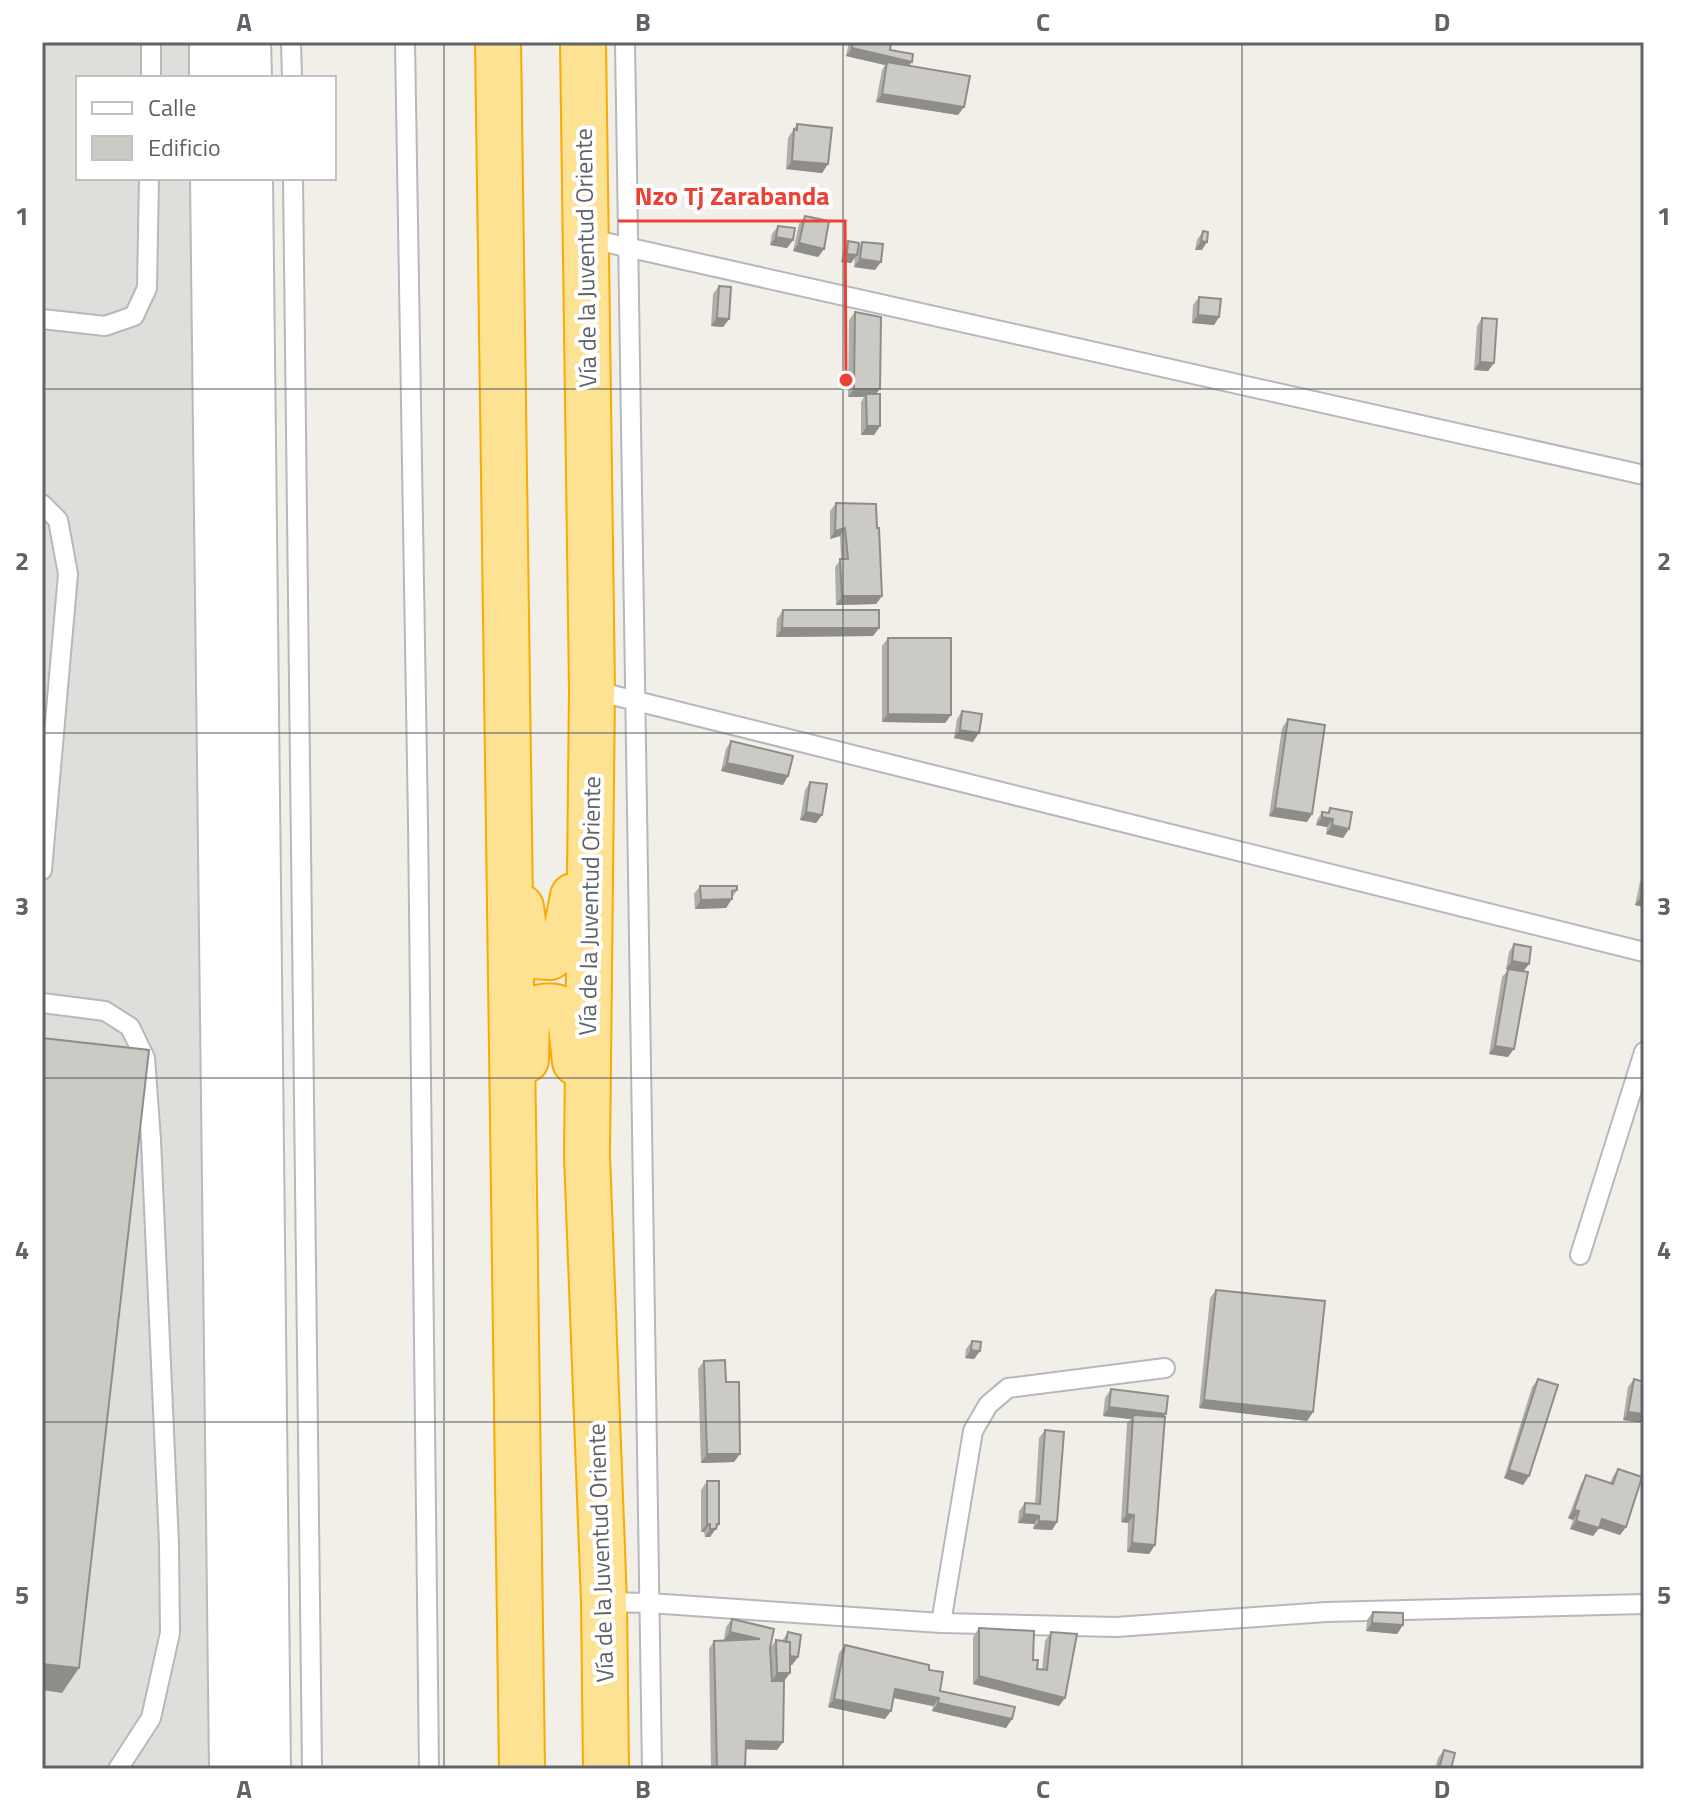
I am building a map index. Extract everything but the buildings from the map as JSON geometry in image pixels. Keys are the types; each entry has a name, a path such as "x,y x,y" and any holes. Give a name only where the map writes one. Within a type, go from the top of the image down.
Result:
{"highway":[{"path":"498,42 522,1769"},
{"name":"Vía de la Juventud Oriente","path":"583,42 592,690 587,1156 604,1602 606,1769"},
{"path":"507,830 519,892 524,943 533,956 544,958 563,947 568,933 577,872 591,826"},
{"path":"513,1159 525,1129 527,1017 536,1008 549,1006 566,1011 571,1025 580,1127 587,1156"}],"main road":[{"path":"212,42 212,76"},
{"path":"248,42 249,76"},
{"path":"213,180 232,1769"},
{"path":"250,180 268,1769"}],"lane":[{"path":"151,42 151,76"},
{"path":"291,42 292,76"},
{"path":"405,42 429,1769"},
{"path":"625,42 652,1769"},
{"path":"42,319 105,326 134,316 147,288 149,180"},
{"path":"293,180 312,1769"},
{"path":"586,238 1644,475"},
{"path":"42,504 58,520 68,574 42,870"},
{"path":"592,690 1644,952"},
{"path":"42,1003 105,1011 130,1027 145,1058 167,1498 170,1633 151,1718 118,1769"},
{"path":"1580,1255 1644,1052"},
{"path":"941,1623 973,1431 988,1405 1008,1388 1165,1368"},
{"path":"604,1602 941,1623 1116,1627 1326,1612 1644,1604"}],"shaded area":[{"path":"42,42 260,42 261,76 76,76 76,180 262,180 283,1769 42,1769"}],"place":[{"name":"Nzo Tj Zarabanda","path":"846,380"}]}
